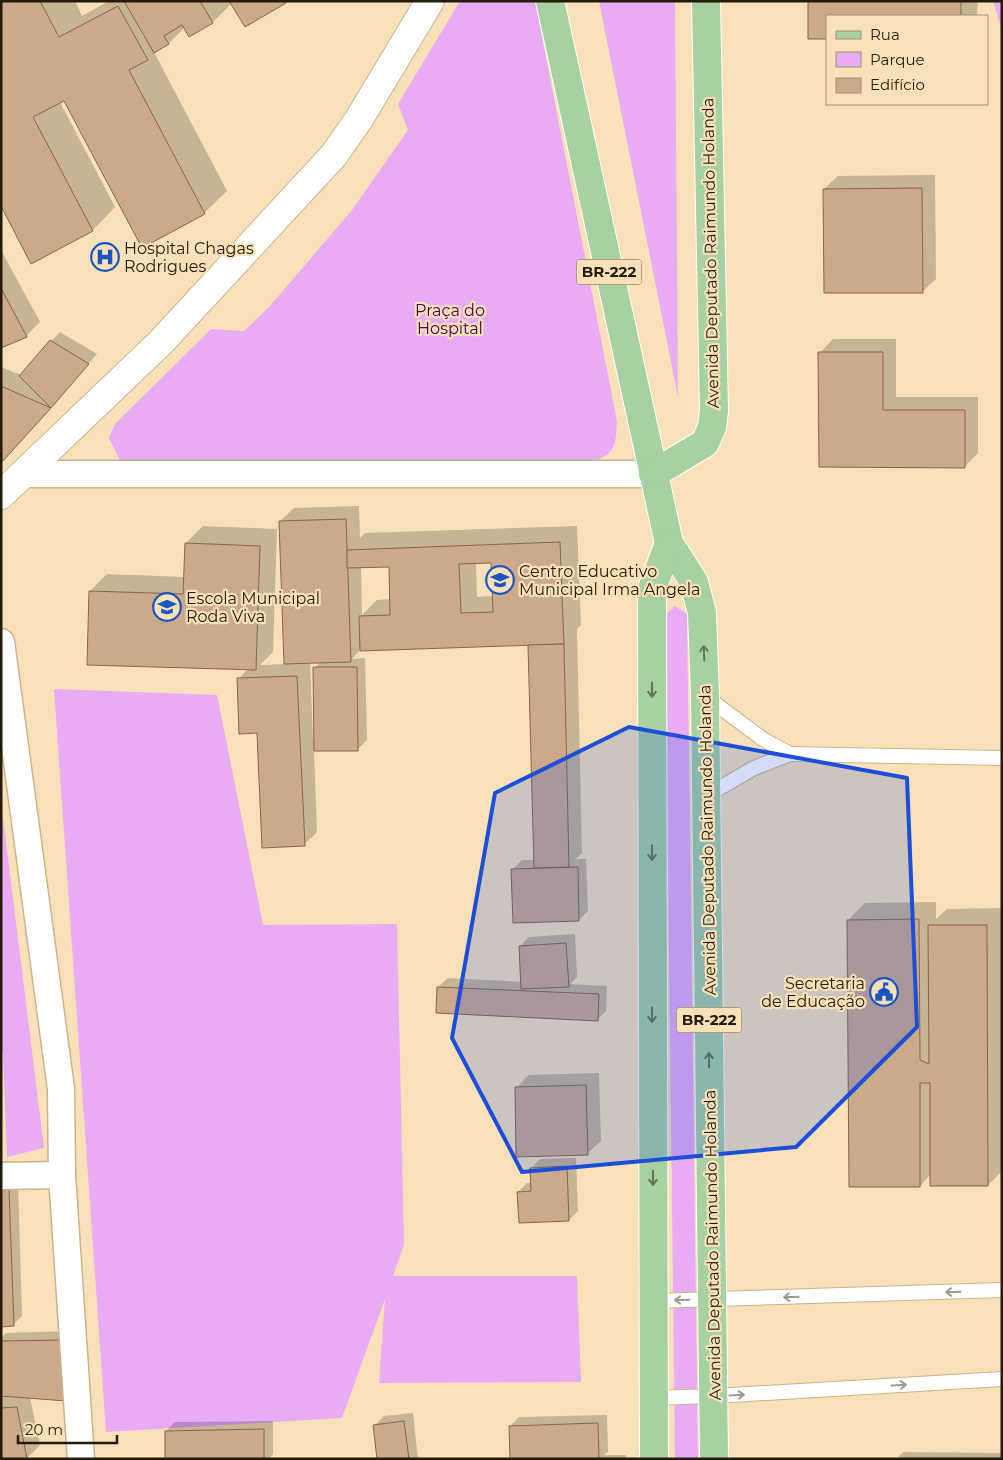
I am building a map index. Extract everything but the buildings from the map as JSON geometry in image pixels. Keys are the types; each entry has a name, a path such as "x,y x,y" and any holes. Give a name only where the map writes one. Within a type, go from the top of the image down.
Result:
{"main road":[{"path":"1,495 161,342 334,155 359,119 430,1"},
{"name":"BR-222","path":"550,1 669,543 652,589 654,1459"},
{"name":"Avenida Deputado Raimundo Holanda","path":"653,474 705,443 712,427 713,419 706,1"},
{"name":"Avenida Deputado Raimundo Holanda","path":"669,543 694,582 702,613 705,696 714,1459"}],"street":[{"path":"23,474 653,474"},
{"path":"1,642 61,1089 62,1175 81,1459"},
{"path":"1,1176 62,1175"}],"lane":[{"path":"705,696 764,740 790,754"},
{"path":"706,796 754,768 790,754 1002,758"},
{"path":"653,1300 1002,1290"},
{"path":"653,1398 1002,1379"}],"highlighted area":[{"path":"629,727 907,778 917,1027 796,1147 522,1172 452,1038 495,793"}],"green space":[{"name":"Praça do Hospital","path":"460,1 535,1 617,421 613,448 606,455 592,463 120,461 109,438 115,424 211,329 244,331 269,307 352,210 408,130 398,104"},
{"path":"599,1 675,1 678,397"},
{"path":"993,1 1002,1 1002,30"},
{"path":"675,606 687,614 698,1459 675,1459 665,615"},
{"path":"54,689 217,695 263,925 397,924 404,1245 393,1276 577,1276 581,1382 379,1383 385,1299 342,1418 106,1432"},
{"path":"1,802 44,1148 7,1157 3,1052 1,1052"}],"place":[{"name":"Hospital Chagas Rodrigues","path":"105,257"},
{"name":"Centro Educativo Municipal Irma Angela","path":"500,580"},
{"name":"Escola Municipal Roda Viva","path":"167,607"},
{"name":"Secretaria de Educação","path":"884,992"}]}
